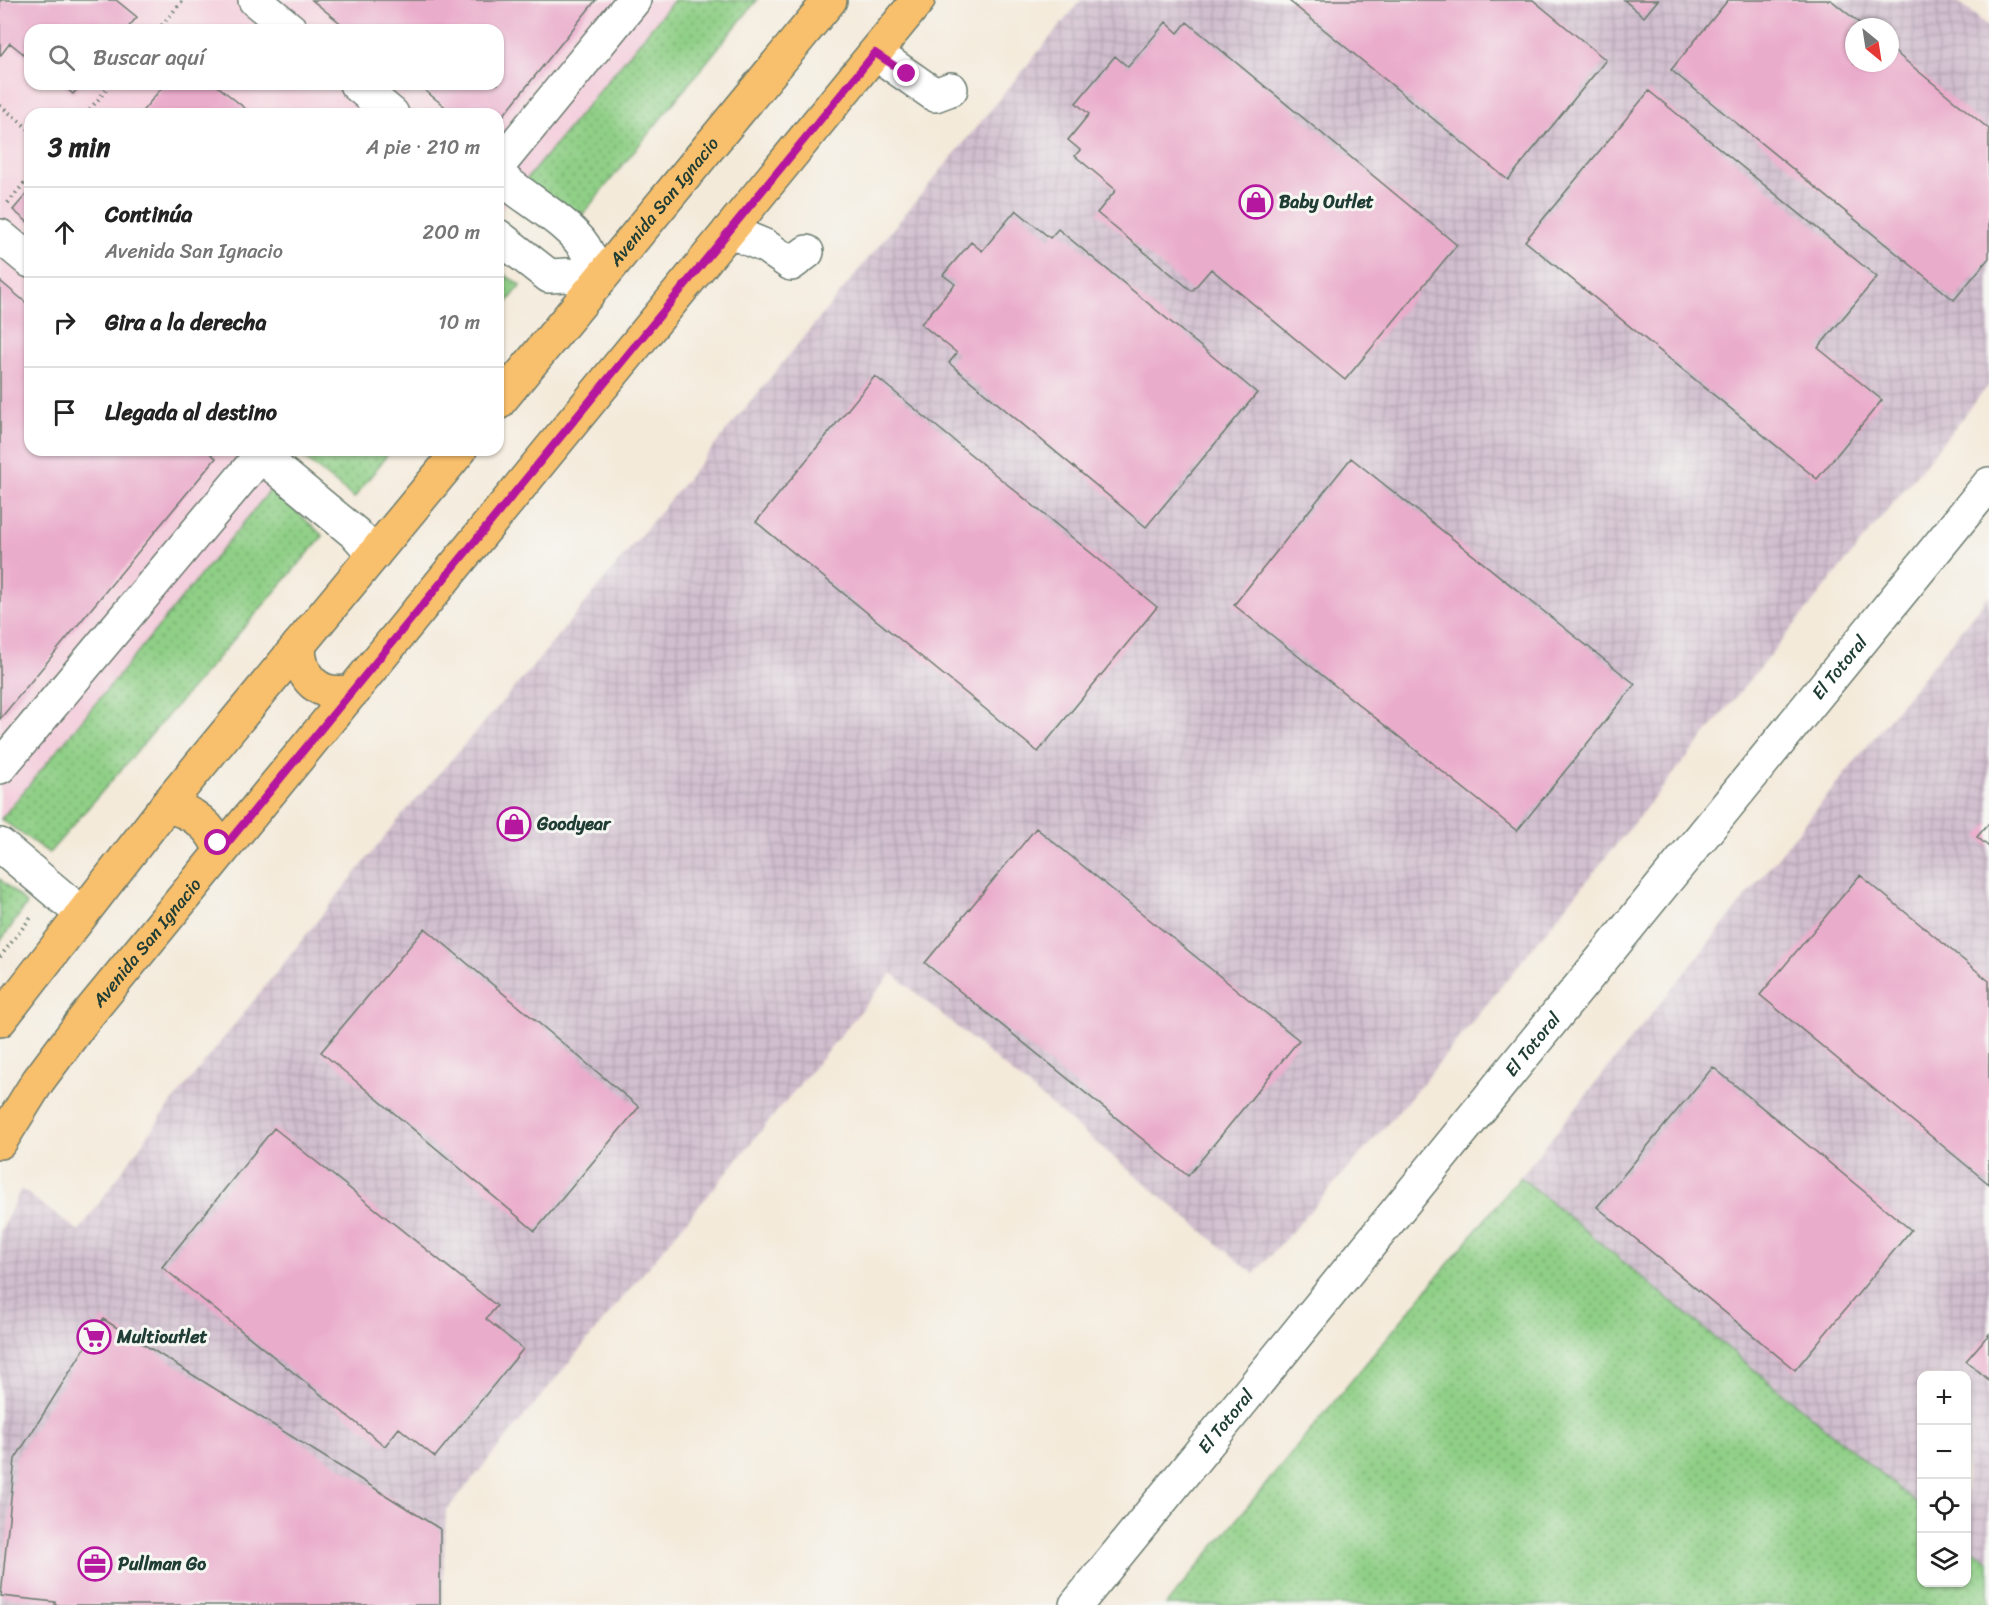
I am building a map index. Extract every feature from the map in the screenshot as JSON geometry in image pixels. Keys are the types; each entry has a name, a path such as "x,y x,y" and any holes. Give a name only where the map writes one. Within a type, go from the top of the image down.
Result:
{"main road":[{"name":"Avenida San Ignacio","path":"504,396 830,0"},
{"name":"Avenida San Ignacio","path":"0,1142 38,1081 85,1018 918,0"},
{"path":"0,1020 166,806 455,456"},
{"path":"299,645 302,669 309,680 330,692 343,693 355,690"},
{"path":"166,806 178,808 198,819 213,834 221,851"}],"street":[{"path":"255,0 284,24"},
{"path":"504,159 634,0"},
{"path":"875,53 935,95 951,89"},
{"path":"363,90 385,108"},
{"path":"504,181 516,192 576,234 588,253 595,285"},
{"path":"729,231 765,246 791,264 807,252"},
{"path":"0,236 24,256"},
{"path":"504,241 549,276 568,275 595,285"},
{"path":"0,767 257,456"},
{"path":"265,456 356,534 374,554"},
{"name":"El Totoral","path":"1076,1605 1989,484"},
{"path":"0,845 81,914"}],"path":[{"path":"163,24 183,0"},
{"path":"89,108 105,90"},
{"path":"0,105 24,125"},
{"path":"8,204 24,184"}],"shaded area":[{"path":"0,0 674,0 504,206 504,108 24,108 24,456 297,456 0,821"},
{"path":"1081,0 1956,0 1989,27 1989,385 1414,1094 1254,1274 892,973 446,1511 442,1605 0,1605 0,1232 21,1189 79,1231 167,1109 398,820 530,670"},
{"path":"1989,595 1989,1562 1971,1547 1971,1371 1917,1371 1917,1504 1520,1177"}],"green space":[{"path":"674,0 757,0 583,214 516,192"},
{"path":"504,275 521,285 504,306"},
{"path":"302,456 386,456 354,498"},
{"path":"272,488 323,536 49,853 1,819"},
{"path":"0,879 27,904 0,942"},
{"path":"1520,1177 1917,1504 1917,1587 1971,1587 1971,1547 1989,1562 1989,1605 1166,1605"}],"building":[{"path":"0,0 116,0 137,17 131,24 24,24 24,54 10,43 0,56"},
{"path":"312,0 596,0 504,115 504,108 447,108 424,90 504,90 504,24 342,24"},
{"path":"1288,0 1533,0 1606,60 1508,180"},
{"path":"1624,0 1658,0 1644,17"},
{"path":"1728,0 1831,0 1853,18 1845,18 1845,72 1899,72 1899,55 1989,129 1989,258 1954,300 1671,70"},
{"name":"Baby Outlet","path":"1166,22 1178,33 1187,22 1457,245 1345,380 1211,269 1192,291 1097,213 1116,190 1075,156 1080,150 1068,140 1089,114 1076,103 1115,56 1128,67"},
{"path":"160,90 222,90 245,108 145,108"},
{"path":"1649,91 1877,277 1818,348 1882,400 1817,479 1525,241"},
{"path":"24,197 24,219 13,210"},
{"path":"1016,210 1050,238 1058,229 1257,393 1146,527 949,363 957,353 921,324 955,284 943,275 971,242 982,251"},
{"path":"0,281 24,301 24,456 214,456 216,458 0,719"},
{"path":"875,376 1157,607 1038,752 756,522"},
{"path":"1351,458 1635,684 1517,831 1234,605"},
{"path":"1989,823 1989,847 1977,837"},
{"path":"1036,828 1299,1040 1188,1176 925,963"},
{"path":"1860,875 1989,981 1989,1184 1760,995"},
{"path":"425,928 639,1107 535,1231 321,1052"},
{"path":"1713,1067 1911,1230 1795,1370 1597,1207"},
{"path":"274,1128 497,1306 486,1319 523,1349 435,1457 399,1428 385,1446 162,1267"},
{"path":"103,1319 440,1529 440,1605 55,1605 55,1602 1,1596 15,1459"},
{"path":"1989,1334 1989,1380 1966,1361"}],"place":[{"name":"Baby Outlet","path":"1256,202"},
{"name":"Goodyear","path":"514,824"},
{"name":"Multioutlet","path":"94,1337"},
{"name":"Pullman Go","path":"95,1564"}],"route":[{"path":"218,843 221,851 875,53 907,74"}]}
